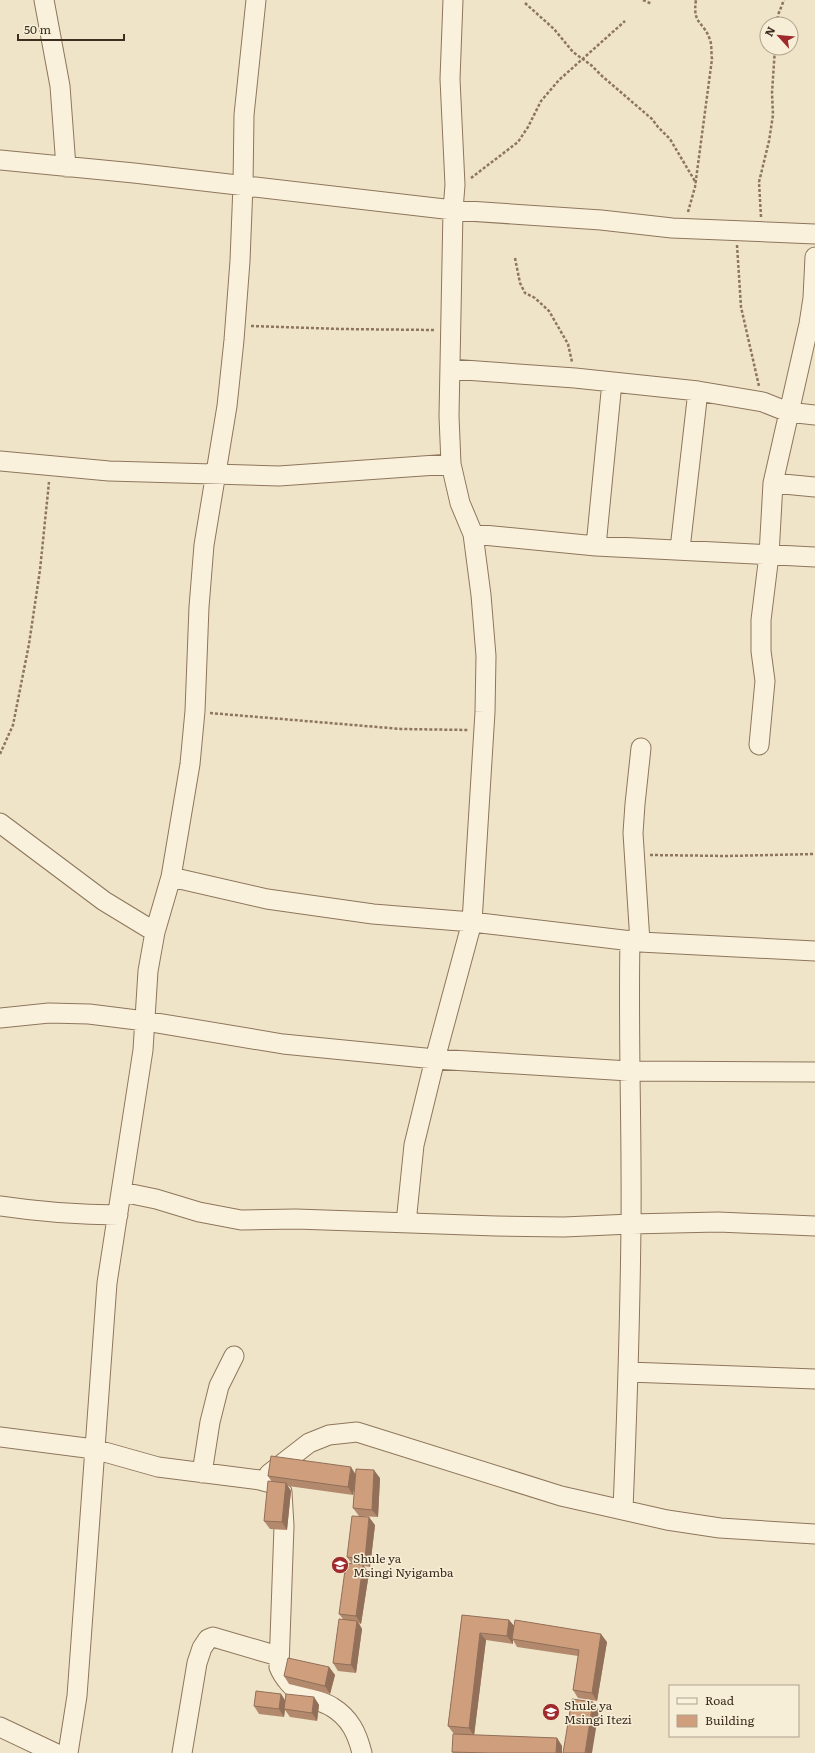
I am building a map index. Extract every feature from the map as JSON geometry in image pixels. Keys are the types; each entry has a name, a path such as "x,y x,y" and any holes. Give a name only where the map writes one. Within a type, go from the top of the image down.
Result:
{"street":[{"path":"44,0 60,86 66,167"},
{"path":"68,1753 77,1696 107,1283 136,1096 145,1021 148,971 155,932 170,877 190,764 195,712 199,607 204,545 226,406 235,325 244,185 244,115 256,0"},
{"path":"406,1223 414,1145 435,1059 472,922 484,730 486,656 481,595 473,534 460,503 451,464 449,416 454,201 450,79 453,0"},
{"path":"0,160 244,185 454,201 601,220 684,228 815,234"},
{"path":"759,745 765,681 761,651 761,620 769,555 774,483 788,412 802,362 809,324 813,298 815,257"},
{"path":"450,368 574,378 698,391 763,402 788,412 815,415"},
{"path":"596,546 612,382"},
{"path":"680,549 698,391"},
{"path":"0,461 109,471 279,476 451,464"},
{"path":"774,483 815,487"},
{"path":"473,534 596,546 680,549 815,557"},
{"path":"623,1508 631,1224 629,1071 635,941 636,855 633,833 641,748"},
{"path":"0,822 104,901 155,932"},
{"path":"170,877 268,899 373,914 472,922 635,941 815,951"},
{"path":"0,1018 49,1012 89,1014 145,1021 283,1044 435,1059 629,1071 815,1072"},
{"path":"122,1192 156,1198 199,1212 241,1220 296,1219 564,1227 718,1222 815,1226"},
{"path":"0,1206 40,1212 85,1215 118,1215"},
{"path":"202,1473 210,1422 219,1386 234,1356"},
{"path":"628,1372 815,1378"},
{"path":"260,1480 288,1461 309,1443 329,1435 358,1432 561,1496 623,1508 667,1520 720,1528 815,1534"},
{"path":"0,1437 94,1449 158,1467 260,1480 271,1483 282,1492 284,1565 278,1667 294,1688 303,1695 331,1706 344,1716 352,1725 358,1738 362,1753"},
{"path":"182,1753 197,1663 202,1648 208,1639 213,1637 278,1656"},
{"path":"0,1727 55,1753"}],"path":[{"path":"643,0 652,4"},
{"path":"684,228 696,183 712,59 710,40 696,21 694,10 696,0"},
{"path":"778,16 784,0"},
{"path":"525,3 554,29 573,52 652,118 658,127 670,139 696,183"},
{"path":"454,201 495,159 518,142 528,127 541,101 559,80 625,21"},
{"path":"760,232 762,209 759,182 769,140 773,114 772,93 774,56"},
{"path":"736,231 741,307 763,402"},
{"path":"515,258 520,283 525,293 535,298 549,311 568,344 574,378"},
{"path":"235,325 341,330 450,330"},
{"path":"0,754 13,725 29,644 40,570 51,466"},
{"path":"195,712 401,729 484,730"},
{"path":"636,855 727,856 815,854"}],"building":[{"path":"271,1456 351,1467 348,1487 268,1476"},
{"path":"356,1469 374,1470 372,1510 353,1508"},
{"path":"268,1481 286,1483 282,1522 264,1521"},
{"path":"352,1516 369,1517 365,1559 347,1557"},
{"path":"346,1563 363,1565 356,1616 339,1614"},
{"path":"462,1615 509,1620 507,1636 480,1633 469,1728 448,1726"},
{"path":"339,1619 357,1621 351,1665 333,1663"},
{"path":"515,1620 601,1634 592,1693 573,1690 579,1650 512,1639"},
{"path":"288,1658 329,1667 325,1686 284,1676"},
{"path":"256,1691 281,1694 279,1709 254,1706"},
{"path":"286,1694 314,1697 312,1713 284,1709"},
{"path":"572,1699 593,1702 585,1753 563,1753"},
{"path":"453,1734 557,1738 556,1753 452,1752"}],"place":[{"name":"Shule ya Msingi Nyigamba","path":"340,1565"},
{"name":"Shule ya Msingi Itezi","path":"551,1712"}]}
